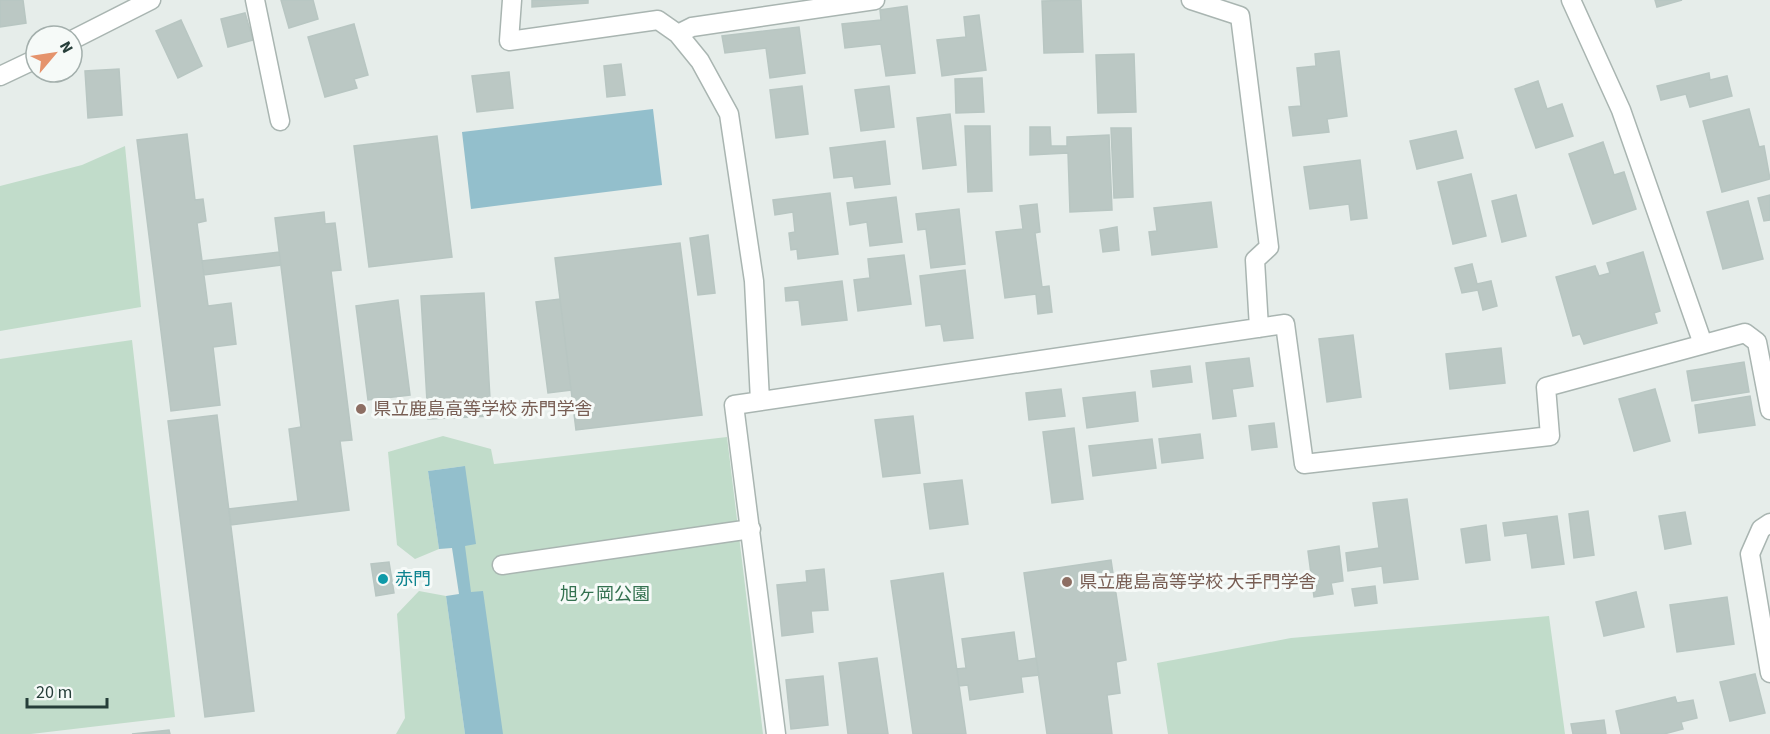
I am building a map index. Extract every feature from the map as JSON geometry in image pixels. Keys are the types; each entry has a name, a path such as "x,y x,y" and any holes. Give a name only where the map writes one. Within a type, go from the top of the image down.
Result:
{"street":[{"path":"84,34 151,0"},
{"path":"255,0 280,121"},
{"path":"512,0 509,41 657,20 678,34 700,61 729,114 754,281 760,401"},
{"path":"678,34 692,27 875,0"},
{"path":"1191,0 1240,16 1269,247 1255,260 1259,328"},
{"path":"1571,0 1621,110 1703,344"},
{"path":"0,76 24,64"},
{"path":"776,734 734,405 1286,324 1304,464 1550,436 1546,387 1745,333 1757,342 1770,410"},
{"path":"1770,523 1761,529 1750,555 1770,673"},
{"path":"502,566 751,529"}],"green space":[{"path":"125,146 141,307 0,331 0,186 82,165"},
{"path":"132,340 175,717 31,734 0,734 0,359"},
{"name":"旭ヶ岡公園","path":"443,436 491,449 494,464 727,437 763,734 486,734 443,470 465,466 428,471 439,549 415,559 397,545 388,452"},
{"path":"419,591 446,596 465,734 396,734 405,718 397,614"},
{"path":"1549,616 1565,734 1168,734 1157,663 1291,638"}],"water":[{"path":"653,109 662,185 471,209 462,132"},
{"path":"465,466 476,544 465,546 471,592 483,591 503,734 465,734 446,596 459,594 452,548 439,549 428,471"}],"building":[{"path":"0,0 23,0 26,23 0,27"},
{"path":"281,0 313,0 318,19 289,28"},
{"path":"532,0 588,0 588,3 532,7"},
{"path":"1081,0 1083,52 1044,53 1042,1"},
{"path":"1655,0 1682,0 1657,7"},
{"path":"907,6 915,73 886,76 881,44 845,48 842,24 881,20 880,10"},
{"path":"245,13 253,40 228,47 221,19"},
{"path":"979,15 986,70 942,76 937,40 966,37 964,17"},
{"path":"181,20 202,66 178,78 156,31"},
{"path":"354,24 368,75 354,79 357,88 325,97 308,37"},
{"path":"799,27 805,73 770,78 766,48 725,53 722,36"},
{"path":"1339,51 1347,116 1327,119 1329,132 1293,136 1289,107 1301,106 1297,68 1316,66 1315,54"},
{"path":"1134,54 1136,112 1098,113 1096,55"},
{"path":"621,64 625,95 607,97 604,66"},
{"path":"119,69 122,115 88,118 85,71"},
{"path":"509,72 513,108 477,112 472,76"},
{"path":"1709,73 1710,80 1727,76 1732,96 1690,107 1686,94 1661,100 1657,86"},
{"path":"982,78 984,112 956,113 955,79"},
{"path":"1538,81 1547,109 1562,104 1573,136 1536,148 1515,89"},
{"path":"802,86 808,134 776,138 770,90"},
{"path":"889,86 894,127 861,131 855,90"},
{"path":"1749,109 1759,147 1764,146 1770,179 1722,192 1703,121"},
{"path":"950,114 956,165 923,169 917,118"},
{"path":"965,126 990,126 992,191 968,192"},
{"path":"1030,127 1050,127 1051,146 1067,146 1067,137 1109,135 1112,210 1070,212 1068,153 1030,155"},
{"path":"1111,128 1131,128 1133,197 1114,198"},
{"path":"1456,131 1463,158 1417,169 1410,141"},
{"path":"187,134 195,200 203,199 206,221 197,223 208,306 231,303 236,344 213,347 220,405 171,411 137,140"},
{"path":"437,136 452,257 369,267 354,146"},
{"path":"885,141 890,184 855,188 853,176 834,178 830,148"},
{"path":"1603,142 1614,175 1624,172 1636,209 1593,224 1569,154"},
{"path":"1360,160 1367,218 1351,220 1349,204 1310,209 1304,167"},
{"path":"1471,174 1486,236 1453,244 1438,182"},
{"path":"830,193 838,254 798,259 797,249 791,250 789,233 795,232 793,212 775,215 773,200"},
{"path":"1516,195 1526,236 1502,242 1492,201"},
{"path":"1770,195 1770,220 1764,221 1758,198"},
{"path":"896,197 902,242 870,246 867,222 850,225 847,203"},
{"path":"1748,201 1763,259 1723,269 1707,212"},
{"path":"1211,202 1217,247 1152,255 1149,232 1157,231 1154,208"},
{"path":"1037,204 1040,232 1035,233 1042,287 1049,286 1052,312 1038,314 1036,294 1005,298 996,232 1023,229 1020,206"},
{"path":"959,209 965,264 931,268 926,229 918,230 916,214"},
{"path":"324,212 325,224 335,223 341,270 331,271 352,440 340,441 349,510 231,525 229,509 298,501 289,429 301,427 275,218"},
{"path":"1117,227 1119,250 1103,252 1100,230"},
{"path":"708,235 715,293 698,295 690,238"},
{"path":"680,243 702,415 576,430 555,258"},
{"path":"279,252 281,265 204,275 202,261"},
{"path":"1643,252 1660,311 1654,313 1657,323 1584,344 1580,334 1573,336 1556,277 1595,266 1599,276 1610,273 1607,263"},
{"path":"904,255 911,304 858,311 854,280 870,278 868,259"},
{"path":"1472,264 1477,284 1491,281 1497,306 1483,310 1478,290 1462,293 1455,268"},
{"path":"965,270 973,338 944,341 941,324 926,326 920,276"},
{"path":"842,281 847,320 802,325 799,300 786,301 785,288"},
{"path":"484,293 491,416 428,419 421,296"},
{"path":"560,299 571,390 548,393 536,302"},
{"path":"398,300 410,395 368,400 356,306"},
{"path":"1353,335 1361,397 1327,402 1319,339"},
{"path":"1501,348 1505,383 1450,389 1446,354"},
{"path":"1249,358 1253,386 1232,389 1236,416 1213,419 1206,363"},
{"path":"1744,362 1749,392 1692,401 1687,371"},
{"path":"1190,366 1192,382 1153,387 1151,371"},
{"path":"1061,389 1065,416 1029,420 1026,393"},
{"path":"1655,389 1670,441 1634,451 1619,399"},
{"path":"1135,392 1138,421 1087,428 1083,398"},
{"path":"1750,396 1755,425 1699,433 1695,405"},
{"path":"217,415 254,711 205,717 168,421"},
{"path":"913,416 920,473 883,477 875,420"},
{"path":"1274,423 1277,447 1252,450 1249,426"},
{"path":"1074,428 1083,499 1052,503 1043,432"},
{"path":"1200,434 1203,458 1162,463 1159,439"},
{"path":"1152,439 1156,468 1093,476 1089,446"},
{"path":"962,480 968,524 930,529 924,484"},
{"path":"1407,499 1418,579 1384,583 1382,566 1348,571 1346,553 1379,548 1373,503"},
{"path":"1588,511 1594,555 1574,558 1569,514"},
{"path":"1685,512 1691,544 1665,549 1659,516"},
{"path":"1557,516 1564,564 1532,568 1527,533 1505,536 1503,523"},
{"path":"1486,525 1490,560 1466,563 1461,529"},
{"path":"1339,546 1343,581 1331,583 1333,594 1314,597 1308,551"},
{"path":"1111,560 1126,660 1116,662 1120,693 1107,695 1112,734 1047,734 1024,573"},
{"name":"赤門","path":"389,562 394,593 376,596 371,564"},
{"path":"824,569 828,610 811,611 813,632 782,636 777,585 807,582 806,571"},
{"path":"943,573 966,734 913,734 891,581"},
{"path":"1375,586 1377,603 1355,606 1352,589"},
{"path":"1636,592 1644,627 1604,636 1596,602"},
{"path":"1727,597 1734,644 1677,652 1670,605"},
{"path":"1014,632 1018,661 1036,658 1039,675 1021,677 1023,692 970,700 968,685 959,686 957,669 966,668 962,639"},
{"path":"877,658 888,734 848,734 839,663"},
{"path":"1755,674 1765,713 1730,721 1720,682"},
{"path":"823,676 828,725 791,729 786,680"},
{"path":"1675,697 1677,703 1693,700 1697,718 1681,722 1683,729 1664,734 1621,734 1616,711"},
{"path":"1604,720 1606,734 1573,734 1571,724"},
{"path":"169,730 170,734 132,734"}],"place":[{"name":"県立鹿島高等学校 赤門学舎","path":"361,409"},
{"name":"赤門","path":"383,579"},
{"name":"県立鹿島高等学校 大手門学舎","path":"1067,582"}]}
